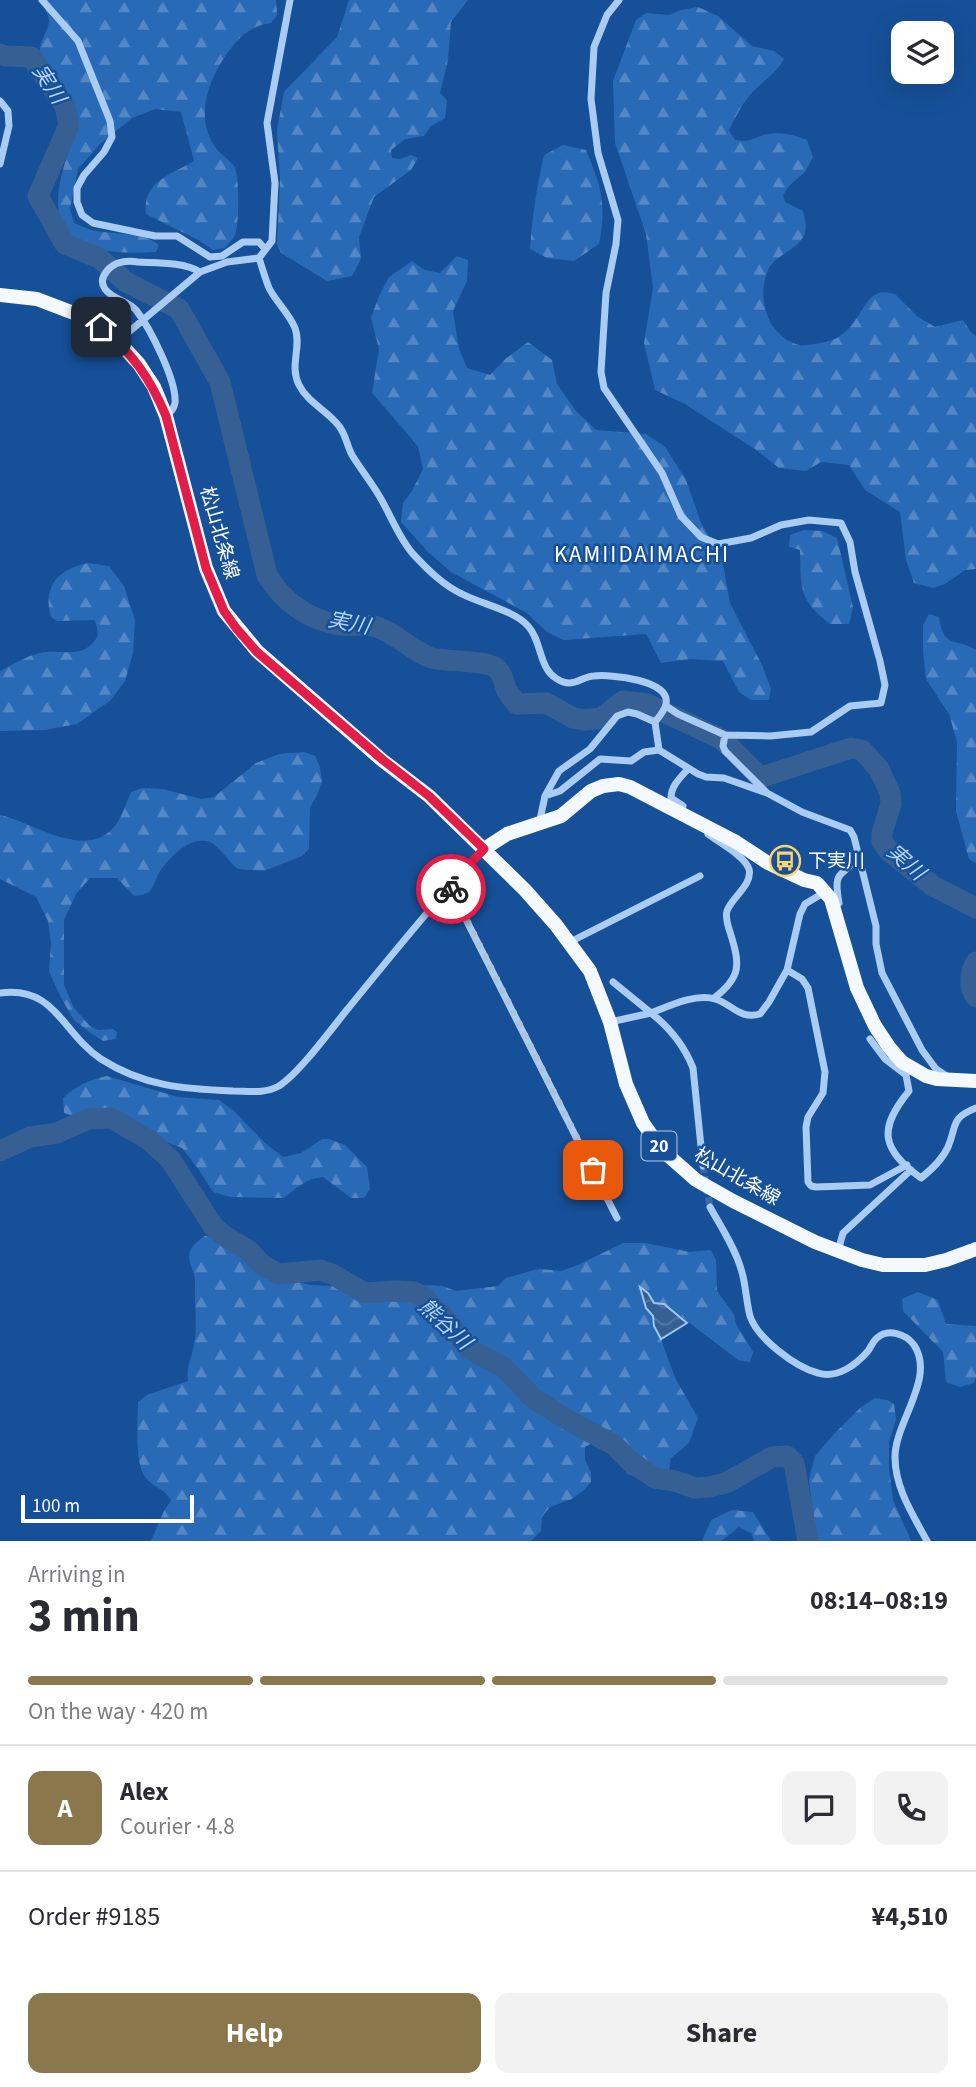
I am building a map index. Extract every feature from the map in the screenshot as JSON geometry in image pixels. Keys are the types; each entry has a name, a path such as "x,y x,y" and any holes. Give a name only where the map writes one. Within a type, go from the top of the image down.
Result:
{"main road":[{"name":"松山北条線","path":"0,295 37,299 84,317 118,341 139,364 154,387 166,416 206,568 224,611 257,652 429,796 525,890 570,942 590,971 610,1022 626,1084 643,1123 662,1150 696,1180 745,1207 838,1252 862,1260 883,1265 925,1265 946,1261 976,1249"},
{"path":"484,849 507,834 561,816 591,791 619,784 630,787 736,842 768,863 804,880 817,883 831,899 857,988 874,1026 900,1065 937,1079 976,1081"}],"street":[{"path":"42,0 78,41 110,121 112,137 77,188 77,202 82,215 93,223 155,236 177,236 209,257 222,256 243,242 259,242 265,249"},
{"path":"118,341 200,272 227,262 259,258 272,241 275,183 267,123 290,0"},
{"path":"619,0 607,15 594,47 591,99 598,153 618,220 606,293 601,372 604,388 662,473 681,516 701,537 718,544 751,538 781,525 809,520 841,523 850,542 855,572 885,685 881,703 850,706 811,732 724,740 700,724 665,708"},
{"path":"0,101 8,111 9,126 0,164"},
{"path":"259,258 269,287 294,327 297,337 294,369 300,386 342,429 351,454 382,499 398,533 411,552 442,583 459,593 518,617 530,627 547,670 561,681 569,683 592,676 632,678 651,684 664,695 665,708 656,720 659,750"},
{"path":"166,416 172,412 175,404 163,360 151,334 134,308 104,287 104,274 122,262 136,261 191,267 200,272"},
{"path":"539,824 545,796 559,771 590,749 617,716 628,712 656,720"},
{"path":"724,740 726,751 767,793"},
{"path":"545,796 560,791 600,759 631,761 644,752 659,750 706,777 724,778 767,793 802,812 850,830 876,926 876,944 882,973 922,1050 936,1069 953,1080"},
{"path":"678,811 683,806 671,798 671,793 688,769"},
{"path":"610,1022 651,1013 685,1000 714,998 734,979 738,968 736,950 726,920 727,910 749,877 749,870 745,861 703,830 698,822"},
{"path":"0,993 23,993 46,1002 83,1045 100,1058 139,1079 163,1086 200,1090 266,1092 293,1074 449,886 484,849"},
{"path":"835,913 839,904 835,883 837,876 853,862 857,853"},
{"path":"570,942 700,876"},
{"path":"449,886 618,1217"},
{"path":"714,998 745,1016 760,1014 787,970 800,914 805,904 825,892"},
{"path":"787,970 802,979 808,988 825,1072 823,1093 808,1117 806,1127 808,1182 817,1187 870,1185 909,1168"},
{"path":"613,982 677,1038 694,1068 703,1166"},
{"path":"870,1039 885,1059 900,1065 906,1075 909,1091 894,1110 887,1126 890,1149 921,1178 935,1167 948,1148 955,1121 961,1114 976,1108"},
{"path":"838,1252 843,1233 909,1168"},
{"path":"710,1207 741,1268 750,1316 758,1333 775,1348 818,1374 829,1374 844,1371 856,1364 877,1338 886,1333 907,1337 914,1345 920,1357 921,1375 898,1440 896,1473 902,1492 927,1541"}],"green space":[{"path":"42,0 276,0 277,15 271,23 247,32 233,46 215,74 206,98 209,135 217,150 236,171 236,230 225,248 213,250 146,214 148,194 153,187 167,175 194,161 181,112 155,109 132,118 101,143 78,169 70,209 74,223 99,232 144,237 159,245 156,252 105,251 86,246 72,238 62,226 58,208 60,185 78,120 76,112 48,74 40,56 40,47 49,20"},
{"path":"349,0 468,0 451,22 448,60 440,93 447,101 445,118 431,126 424,136 405,139 391,150 392,158 400,159 411,155 418,158 411,170 374,197 359,237 361,259 352,276 327,281 281,253 277,244 280,180 277,130 284,92 337,37"},
{"path":"698,7 718,16 752,46 774,51 784,59 741,108 729,130 735,140 749,140 773,133 793,135 807,140 813,157 805,172 783,195 785,202 803,211 806,224 805,234 799,242 768,270 763,292 767,315 772,325 788,340 799,345 833,340 850,327 872,297 885,293 895,294 918,317 935,327 963,320 976,336 976,569 965,570 945,584 933,588 914,583 906,560 900,512 865,490 849,465 821,462 806,471 779,468 755,449 683,403 655,390 644,343 653,288 646,234 615,143 613,81 636,20 646,13 669,15"},
{"path":"563,145 586,150 599,185 602,206 599,244 574,261 547,258 530,249 544,155"},
{"path":"457,256 468,260 467,281 453,311 459,349 467,368 490,375 504,360 528,342 552,360 557,384 576,411 596,430 646,434 665,447 686,480 701,523 722,558 730,603 762,665 771,689 769,700 751,700 739,692 723,661 690,659 661,663 646,634 564,640 547,632 527,613 451,572 428,552 401,522 403,503 423,469 418,446 372,393 379,349 371,318 389,277 412,261 425,270 440,273"},
{"path":"804,530 822,531 837,538 853,607 849,624 830,624 812,607 803,592 800,550 789,547 790,535"},
{"path":"88,563 109,566 124,586 135,620 133,653 125,681 111,700 77,724 45,730 0,731 0,671 40,653 80,651 92,644 96,638 95,620 57,621 51,617 49,606 49,596 55,581 69,570"},
{"path":"929,614 939,617 947,638 976,650 976,863 969,859 956,811 957,742 949,714 926,679 923,625"},
{"path":"304,752 315,756 322,781 310,807 309,849 302,856 264,871 238,869 210,842 195,842 188,844 169,860 160,871 152,889 146,893 134,896 117,878 90,878 76,894 64,920 64,985 74,1008 90,1026 98,1030 113,1029 117,1032 116,1039 103,1041 74,1020 49,971 51,943 48,921 36,897 0,879 0,815 58,836 89,840 102,837 114,827 131,792 143,788 163,789 201,799 214,797 256,763 279,754"},
{"path":"107,1076 178,1097 219,1100 283,1157 301,1153 322,1139 345,1145 367,1167 370,1189 364,1198 351,1198 323,1177 307,1181 284,1198 231,1197 213,1192 182,1148 100,1118 77,1117 64,1113 63,1098 83,1084"},
{"path":"205,1236 222,1237 254,1260 296,1281 356,1291 429,1285 456,1291 498,1286 506,1278 534,1270 561,1271 623,1243 645,1243 690,1252 711,1250 716,1260 717,1291 734,1314 736,1324 753,1352 750,1362 738,1360 678,1314 654,1303 648,1293 640,1288 675,1378 698,1418 689,1443 671,1458 664,1480 647,1480 627,1474 617,1452 607,1443 593,1443 585,1447 585,1460 591,1472 591,1482 572,1499 550,1507 542,1517 541,1531 531,1541 151,1541 171,1500 149,1482 142,1472 138,1442 138,1402 147,1395 188,1381 196,1321 195,1279 189,1255 193,1246"},
{"path":"918,1292 938,1300 946,1324 976,1326 974,1383 960,1387 946,1382 943,1352 903,1311 902,1299"},
{"path":"875,1398 894,1404 896,1419 889,1442 889,1469 893,1500 911,1541 816,1541 809,1479 815,1456 861,1407"},
{"path":"732,1510 753,1512 771,1541 754,1541 752,1534 739,1527 721,1541 702,1541 711,1520"}],"water":[{"path":"640,1287 654,1303 664,1304 687,1323 661,1339 654,1326 653,1316 646,1308"}],"waterway":[{"name":"実川","path":"0,54 31,57 65,106 69,125 38,196 65,244 99,258 126,282 179,309 220,382 267,575 289,601 307,614 328,622 377,627 432,658 490,665 500,673 507,691 517,704 546,703 573,718 586,720 601,718 623,701 647,704 723,740 759,776 851,748 862,750 879,769 890,793 891,804 882,842 889,851 933,886 976,908"},
{"name":"実川","path":"976,962 971,979 976,997"},
{"name":"熊谷川","path":"0,1151 30,1137 57,1133 88,1119 111,1118 149,1140 170,1159 213,1226 249,1251 262,1265 279,1274 321,1270 364,1293 414,1292 424,1297 469,1349 503,1367 533,1398 614,1445 631,1462 655,1478 695,1488 709,1487 726,1483 772,1457 787,1456 794,1463 808,1541"}],"tunnel":[{"path":"703,1166 710,1207"}],"way so far":[{"path":"451,889 593,1170"}],"place":[{"name":"下実川","path":"785,861"}],"district":[{"name":"KAMIIDAIMACHI","path":"642,554"}],"route":[{"path":"101,327 139,364 154,387 166,416 206,568 224,611 236,628 257,652 429,796 484,849 449,886 451,889"}]}
